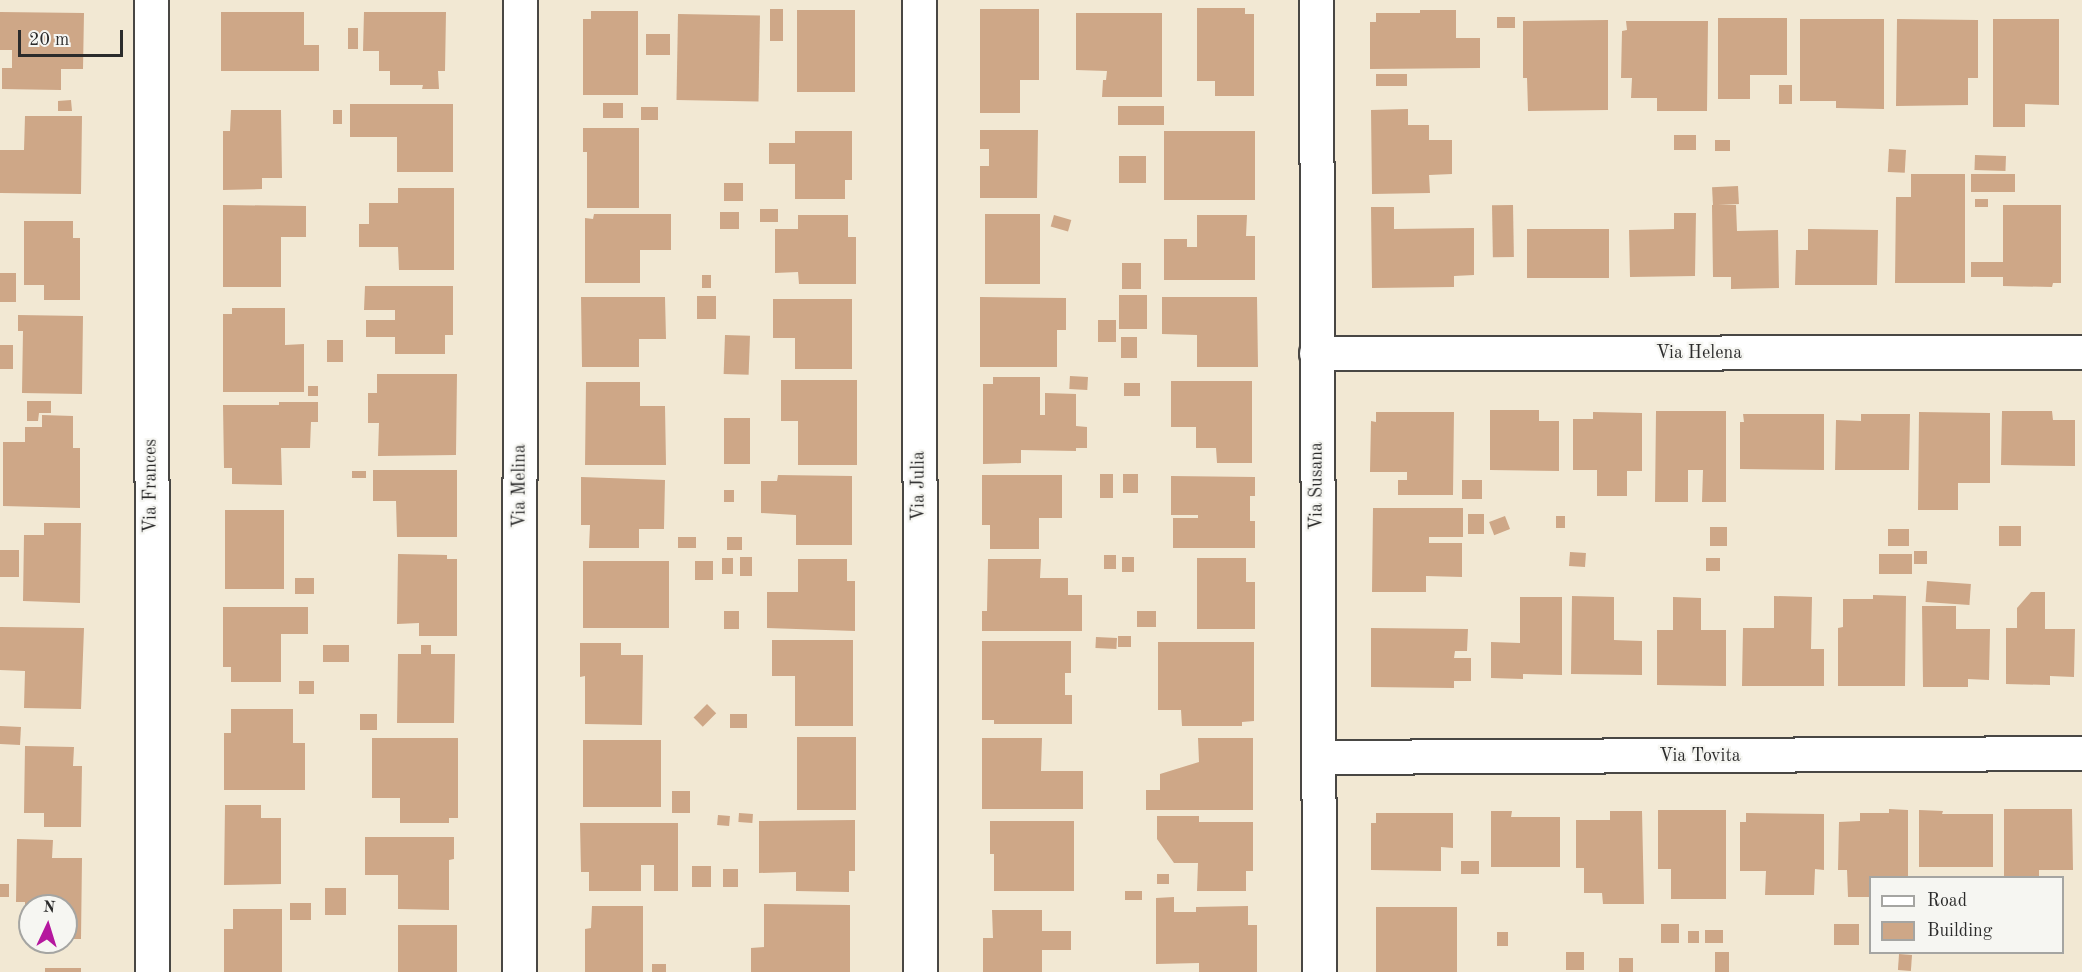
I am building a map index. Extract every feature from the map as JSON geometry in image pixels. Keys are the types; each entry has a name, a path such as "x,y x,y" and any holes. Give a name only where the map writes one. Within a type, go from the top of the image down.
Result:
{"street":[{"name":"Via Frances","path":"151,0 152,972"},
{"name":"Via Melina","path":"519,972 520,0"},
{"name":"Via Julia","path":"919,0 920,972"},
{"name":"Via Susana","path":"1316,0 1319,972"},
{"name":"Via Helena","path":"1316,353 2082,352"},
{"name":"Via Tovita","path":"1318,757 2082,753"}],"building":[{"path":"1197,8 1245,8 1245,14 1254,14 1254,96 1215,96 1215,81 1197,81"},
{"path":"770,9 783,9 783,41 770,41"},
{"path":"980,9 1039,9 1039,80 1020,80 1020,113 980,113"},
{"path":"797,10 855,10 855,92 797,92"},
{"path":"1420,10 1456,10 1456,38 1480,38 1480,68 1370,69 1370,22 1376,22 1376,13 1420,13"},
{"path":"591,11 638,11 638,95 583,95 583,19 591,19"},
{"path":"0,12 84,13 83,69 61,69 61,90 2,89 2,68 12,68 12,50 0,50"},
{"path":"221,12 304,12 304,45 319,45 319,71 221,71"},
{"path":"364,12 446,12 445,71 438,71 439,89 422,89 423,85 390,85 390,71 379,71 379,51 363,51"},
{"path":"1076,13 1162,13 1162,97 1102,97 1103,80 1106,80 1107,71 1076,70"},
{"path":"678,14 760,15 758,101 676,100"},
{"path":"1497,17 1515,17 1515,28 1497,28"},
{"path":"1718,18 1787,18 1787,75 1750,75 1750,99 1718,99"},
{"path":"1800,19 1884,19 1884,109 1836,108 1836,101 1800,101"},
{"path":"1897,19 1978,20 1978,78 1968,78 1968,105 1896,106"},
{"path":"1993,19 2059,19 2059,105 2025,104 2025,127 1993,127"},
{"path":"1608,20 1608,110 1528,111 1527,78 1523,78 1523,21"},
{"path":"1626,21 1708,21 1707,111 1657,111 1657,98 1631,98 1632,78 1621,78 1622,31 1627,30"},
{"path":"348,28 358,28 358,49 348,49"},
{"path":"646,34 670,34 670,55 646,55"},
{"path":"1376,74 1407,74 1407,86 1376,86"},
{"path":"1779,85 1792,85 1792,104 1779,104"},
{"path":"71,100 72,111 58,111 58,101"},
{"path":"603,103 623,103 623,118 603,118"},
{"path":"350,104 453,104 453,172 397,172 397,137 350,137"},
{"path":"1118,106 1164,106 1164,125 1118,125"},
{"path":"641,107 658,107 658,120 641,120"},
{"path":"1408,109 1408,125 1429,125 1429,140 1452,140 1452,174 1429,175 1430,193 1372,194 1371,110"},
{"path":"231,110 281,110 282,178 262,178 262,189 223,190 223,131 230,131"},
{"path":"333,110 342,110 342,124 333,124"},
{"path":"25,116 82,116 81,194 0,193 0,150 24,150"},
{"path":"583,128 639,128 639,208 587,208 587,152 583,152"},
{"path":"980,130 1038,130 1037,198 980,198 980,166 989,166 989,149 980,149"},
{"path":"795,131 852,131 852,180 845,180 845,199 795,199 795,164 769,164 769,143 795,143"},
{"path":"1164,131 1255,131 1255,200 1164,200"},
{"path":"1674,135 1696,135 1696,150 1674,150"},
{"path":"1715,140 1730,140 1730,151 1715,151"},
{"path":"1889,149 1906,150 1905,173 1888,172"},
{"path":"1975,155 2006,156 2005,171 1974,170"},
{"path":"1119,156 1146,156 1146,183 1119,183"},
{"path":"1911,174 1965,174 1965,283 1895,283 1896,197 1911,197"},
{"path":"1971,174 2015,174 2015,192 1971,192"},
{"path":"724,183 743,183 743,201 724,201"},
{"path":"1738,186 1739,204 1713,205 1712,187"},
{"path":"398,188 454,188 454,270 399,270 398,247 359,247 359,224 369,224 369,203 398,203"},
{"path":"1975,199 1988,199 1988,207 1975,207"},
{"path":"223,205 306,206 306,237 281,237 281,287 223,287"},
{"path":"1492,205 1513,205 1514,257 1493,257"},
{"path":"1712,205 1736,205 1737,231 1778,230 1779,288 1731,289 1731,277 1713,277"},
{"path":"2003,205 2061,205 2061,283 2053,283 2052,287 2003,286 2003,277 1971,277 1971,262 2003,262"},
{"path":"1371,207 1394,207 1394,229 1474,228 1474,275 1454,276 1454,287 1372,288"},
{"path":"760,209 778,209 778,222 760,222"},
{"path":"720,212 739,212 739,229 720,229"},
{"path":"1674,213 1696,213 1695,276 1630,277 1629,230 1674,229"},
{"path":"594,214 671,214 671,250 640,250 640,283 585,283 585,218 593,219"},
{"path":"985,214 1040,214 1040,284 985,284"},
{"path":"798,215 848,215 848,237 856,237 856,284 799,284 798,272 775,273 775,229 798,229"},
{"path":"1054,215 1071,220 1068,231 1051,227"},
{"path":"1197,215 1247,215 1246,236 1255,236 1255,280 1164,280 1164,239 1187,239 1187,247 1197,247"},
{"path":"24,221 73,221 73,238 80,238 80,300 44,300 44,285 24,285"},
{"path":"1527,229 1609,229 1609,278 1527,278"},
{"path":"1808,229 1878,230 1877,285 1795,285 1796,250 1808,250"},
{"path":"1122,263 1141,263 1141,289 1122,289"},
{"path":"0,273 16,273 16,302 0,302"},
{"path":"702,275 711,275 711,288 702,288"},
{"path":"365,286 453,286 453,335 445,335 445,354 395,354 395,337 366,337 366,320 395,320 395,310 364,310"},
{"path":"1119,295 1147,295 1147,329 1119,329"},
{"path":"697,296 716,296 716,319 697,319"},
{"path":"581,297 665,297 666,339 639,339 639,367 582,367"},
{"path":"980,297 1066,298 1066,330 1057,330 1057,367 980,367"},
{"path":"1162,297 1257,297 1258,367 1197,367 1197,335 1162,334"},
{"path":"773,299 852,299 852,369 795,369 795,338 773,338"},
{"path":"232,308 285,308 285,345 304,344 304,392 223,392 223,314 232,314"},
{"path":"18,315 83,316 82,394 22,393 23,331 18,331"},
{"path":"1098,320 1116,320 1116,342 1098,342"},
{"path":"725,335 750,336 749,375 724,374"},
{"path":"1121,337 1137,337 1137,358 1121,358"},
{"path":"327,340 343,340 343,362 327,362"},
{"path":"0,345 13,345 13,369 0,369"},
{"path":"377,374 457,374 456,455 378,456 379,423 368,423 368,393 377,393"},
{"path":"1070,376 1088,377 1087,390 1069,389"},
{"path":"993,377 1040,377 1040,415 1045,415 1045,393 1076,394 1076,426 1087,427 1087,448 1076,448 1076,451 1021,450 1021,463 983,464 983,384 993,384"},
{"path":"781,380 857,380 857,465 798,465 798,421 781,421"},
{"path":"1171,381 1252,381 1252,463 1217,463 1216,448 1196,448 1196,427 1171,427"},
{"path":"586,382 640,382 640,406 665,406 666,465 585,465"},
{"path":"1124,383 1140,383 1140,396 1124,396"},
{"path":"308,386 318,386 318,396 308,396"},
{"path":"27,401 51,401 51,413 39,413 38,421 27,421"},
{"path":"279,402 318,402 318,422 311,422 310,448 281,448 282,485 232,484 232,468 224,468 223,405 279,405"},
{"path":"1490,410 1539,410 1539,421 1559,421 1559,471 1490,470"},
{"path":"1656,411 1726,411 1726,502 1702,502 1703,470 1688,470 1688,502 1655,502"},
{"path":"2002,411 2052,411 2053,420 2075,420 2075,466 2001,465"},
{"path":"1376,412 1454,412 1453,495 1398,495 1398,480 1407,480 1407,472 1370,472 1371,421 1376,422"},
{"path":"1593,412 1642,413 1642,471 1627,471 1627,496 1597,496 1597,470 1573,470 1573,419 1593,419"},
{"path":"1919,412 1990,413 1990,483 1958,483 1958,510 1918,510"},
{"path":"1743,414 1824,414 1824,470 1740,469 1740,422 1744,422"},
{"path":"1861,414 1910,414 1909,470 1835,470 1836,420 1861,421"},
{"path":"42,415 73,416 73,448 80,448 80,508 3,506 3,442 25,442 25,427 42,427"},
{"path":"724,418 750,418 750,464 724,464"},
{"path":"373,470 457,470 457,537 397,537 396,501 373,501"},
{"path":"352,471 366,471 366,478 352,478"},
{"path":"1100,474 1113,474 1113,498 1100,498"},
{"path":"1123,474 1138,474 1138,493 1123,493"},
{"path":"778,475 852,476 852,545 796,545 796,515 761,513 761,481 777,481"},
{"path":"982,475 1062,475 1062,518 1039,518 1039,549 990,549 990,525 982,525"},
{"path":"1171,476 1255,477 1255,496 1250,496 1250,521 1255,521 1255,548 1173,548 1173,518 1198,518 1198,515 1171,515"},
{"path":"581,477 665,480 664,529 639,529 639,548 589,548 590,525 581,525"},
{"path":"1462,480 1482,480 1482,499 1462,499"},
{"path":"724,490 734,490 734,502 724,502"},
{"path":"1373,508 1463,508 1463,537 1429,537 1429,543 1462,543 1462,577 1426,576 1426,592 1372,592"},
{"path":"225,510 284,510 284,589 225,589"},
{"path":"1468,514 1484,514 1484,534 1468,534"},
{"path":"1505,516 1510,529 1494,535 1489,522"},
{"path":"1556,516 1565,516 1565,528 1556,528"},
{"path":"44,523 81,523 80,603 23,601 24,535 44,535"},
{"path":"1999,526 2021,526 2021,546 1999,546"},
{"path":"1710,527 1727,527 1727,546 1710,546"},
{"path":"1888,529 1909,529 1909,546 1888,546"},
{"path":"678,537 696,537 696,548 678,548"},
{"path":"727,537 742,537 742,550 727,550"},
{"path":"0,550 19,550 19,577 0,577"},
{"path":"1914,551 1927,551 1927,564 1914,564"},
{"path":"1570,552 1586,553 1585,567 1569,566"},
{"path":"398,554 447,555 447,559 457,559 457,636 419,636 419,623 397,624"},
{"path":"1879,554 1912,554 1912,574 1879,574"},
{"path":"1104,555 1116,555 1116,569 1104,569"},
{"path":"740,557 752,557 752,576 740,576"},
{"path":"1122,557 1134,557 1134,572 1122,572"},
{"path":"722,558 733,558 733,574 722,574"},
{"path":"1197,558 1246,558 1246,582 1255,582 1255,629 1197,629"},
{"path":"1706,558 1720,558 1720,571 1706,571"},
{"path":"798,559 847,559 847,581 855,581 855,631 767,628 767,592 798,592"},
{"path":"988,559 1041,559 1040,578 1068,578 1068,595 1082,595 1082,631 982,631 982,611 987,611"},
{"path":"583,561 669,561 669,628 583,628"},
{"path":"695,561 713,561 713,580 695,580"},
{"path":"295,578 314,578 314,594 295,594"},
{"path":"1927,581 1971,584 1969,605 1926,602"},
{"path":"2031,592 2045,592 2045,629 2075,629 2074,677 2050,676 2050,685 2006,684 2006,628 2017,628 2017,608"},
{"path":"1873,595 1906,596 1905,686 1838,686 1838,628 1843,627 1843,599 1873,599"},
{"path":"1572,596 1614,597 1614,640 1642,641 1642,675 1571,674"},
{"path":"1774,596 1812,597 1811,649 1824,649 1824,686 1742,686 1743,628 1774,628"},
{"path":"1520,597 1562,597 1562,675 1523,674 1523,679 1491,678 1491,642 1520,643"},
{"path":"1673,597 1701,598 1701,630 1726,630 1726,686 1657,685 1657,630 1673,630"},
{"path":"1922,606 1956,606 1956,629 1990,629 1989,680 1968,679 1968,687 1923,687"},
{"path":"223,607 308,607 308,634 281,634 281,682 231,682 231,667 223,667"},
{"path":"724,611 739,611 739,629 724,629"},
{"path":"1137,611 1156,611 1156,627 1137,627"},
{"path":"0,627 84,628 81,709 24,708 25,671 0,670"},
{"path":"1371,628 1468,629 1467,651 1455,651 1454,658 1471,658 1471,681 1454,681 1454,688 1371,687"},
{"path":"1118,636 1131,636 1131,647 1118,647"},
{"path":"1096,637 1117,638 1116,649 1095,648"},
{"path":"772,640 853,640 853,726 795,726 795,676 772,676"},
{"path":"982,641 1071,641 1071,673 1065,673 1065,695 1072,695 1072,724 994,724 994,720 982,720"},
{"path":"1158,642 1254,642 1254,721 1242,722 1242,726 1182,726 1181,710 1158,710"},
{"path":"580,643 621,643 621,655 643,655 642,725 585,724 585,676 580,677"},
{"path":"323,645 349,645 349,662 323,662"},
{"path":"421,645 431,645 431,654 455,654 454,723 397,723 398,654 421,654"},
{"path":"299,681 314,681 314,694 299,694"},
{"path":"707,704 716,713 703,727 694,717"},
{"path":"231,709 293,709 293,743 305,743 305,790 224,790 224,733 231,733"},
{"path":"360,714 377,714 377,730 360,730"},
{"path":"730,714 747,714 747,728 730,728"},
{"path":"0,726 21,727 20,745 0,744"},
{"path":"797,737 856,737 856,810 797,810"},
{"path":"372,738 458,738 458,818 449,818 449,823 400,823 400,798 372,798"},
{"path":"982,738 1042,738 1041,771 1083,771 1083,809 982,809"},
{"path":"1198,738 1253,738 1253,810 1146,810 1146,790 1160,790 1160,774 1199,762"},
{"path":"583,740 661,740 661,807 583,807"},
{"path":"25,746 74,747 73,766 82,766 81,827 44,827 44,813 24,813"},
{"path":"672,791 690,791 690,813 672,813"},
{"path":"225,805 261,805 261,818 281,818 281,884 224,885"},
{"path":"1889,809 1908,810 1908,876 1869,876 1869,897 1848,897 1847,870 1838,870 1839,822 1860,821 1860,813 1889,813"},
{"path":"2004,809 2072,809 2073,870 2039,870 2039,876 2004,876"},
{"path":"1658,810 1726,810 1726,899 1671,899 1671,869 1658,869"},
{"path":"1919,810 1943,811 1942,814 1993,814 1993,867 1919,867"},
{"path":"1491,811 1512,811 1511,817 1560,817 1560,867 1491,867"},
{"path":"1610,811 1642,811 1644,904 1603,904 1602,893 1584,893 1584,868 1576,868 1576,820 1610,820"},
{"path":"739,813 753,814 752,823 738,822"},
{"path":"1376,813 1453,813 1453,848 1441,847 1441,871 1371,870 1371,823 1376,823"},
{"path":"1746,813 1824,814 1824,870 1815,869 1814,895 1765,895 1766,871 1740,871 1740,822 1746,822"},
{"path":"718,815 730,816 729,826 717,825"},
{"path":"1157,816 1199,816 1199,822 1253,822 1253,871 1246,871 1246,891 1197,891 1198,863 1174,863 1157,839"},
{"path":"855,820 855,871 849,871 849,892 796,891 796,872 759,873 759,821"},
{"path":"990,821 1074,821 1074,891 994,891 994,854 990,854"},
{"path":"580,823 678,823 678,891 654,891 654,865 641,865 641,891 589,891 589,872 581,872"},
{"path":"365,837 454,837 454,859 449,860 449,910 398,909 398,875 365,875"},
{"path":"17,839 53,840 52,858 82,858 81,939 78,939 78,894 18,894 18,902 16,902"},
{"path":"1461,861 1479,861 1479,874 1461,874"},
{"path":"692,866 711,866 711,887 692,887"},
{"path":"723,869 738,869 738,887 723,887"},
{"path":"1157,874 1169,874 1169,884 1157,884"},
{"path":"0,884 9,884 9,897 0,897"},
{"path":"325,888 346,888 346,915 325,915"},
{"path":"1125,891 1142,891 1142,900 1125,900"},
{"path":"1174,897 1174,912 1196,912 1196,907 1248,906 1248,925 1257,925 1257,972 1199,972 1199,963 1156,964 1156,898"},
{"path":"290,903 311,903 311,920 290,920"},
{"path":"764,904 850,905 850,972 751,972 751,948 764,947"},
{"path":"592,906 643,906 643,972 585,972 585,929 591,928"},
{"path":"1376,907 1457,907 1457,972 1376,972"},
{"path":"233,909 282,909 282,972 224,972 224,929 233,929"},
{"path":"992,910 1042,910 1042,931 1071,931 1071,950 1042,950 1042,972 983,972 983,938 993,938"},
{"path":"1661,924 1679,924 1679,943 1661,943"},
{"path":"1834,924 1859,924 1859,945 1834,945"},
{"path":"398,925 457,925 457,972 398,972"},
{"path":"1705,930 1723,930 1723,943 1705,943"},
{"path":"1688,931 1699,931 1699,943 1688,943"},
{"path":"1497,932 1508,932 1508,946 1497,946"},
{"path":"1566,952 1584,952 1584,970 1566,970"},
{"path":"1715,952 1729,952 1729,972 1715,972"},
{"path":"1899,954 1912,955 1911,971 1898,970"},
{"path":"1619,958 1633,958 1633,972 1619,972"},
{"path":"652,964 666,964 666,972 652,972"},
{"path":"45,968 81,968 81,972 45,972"}]}
